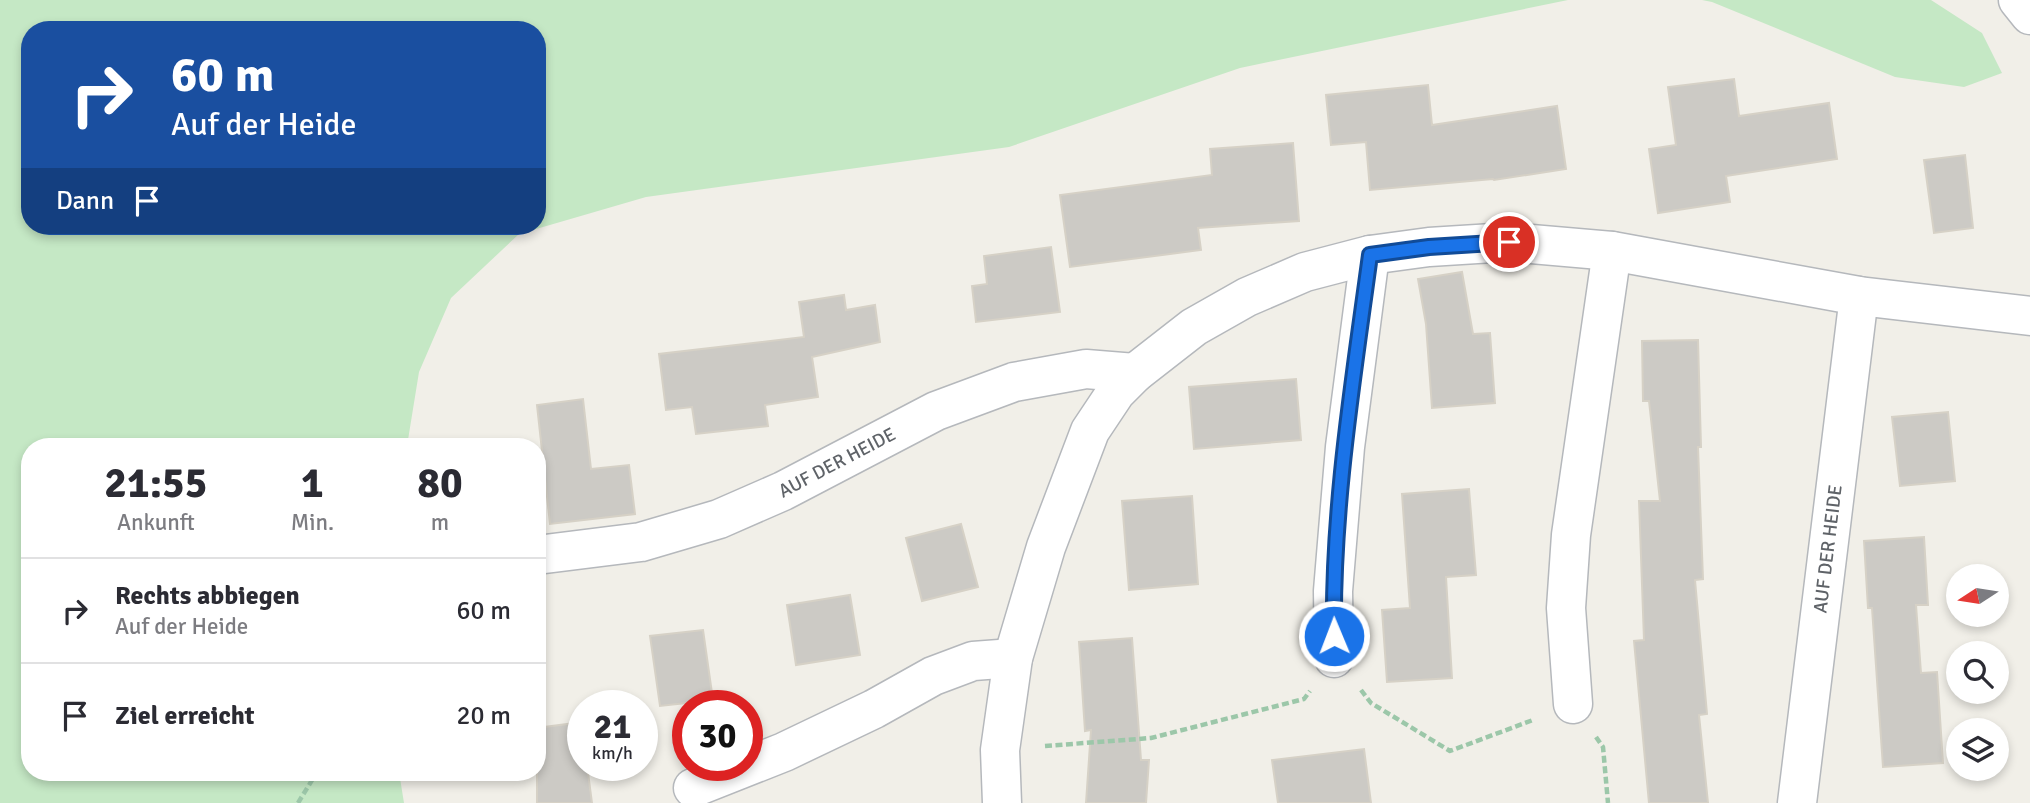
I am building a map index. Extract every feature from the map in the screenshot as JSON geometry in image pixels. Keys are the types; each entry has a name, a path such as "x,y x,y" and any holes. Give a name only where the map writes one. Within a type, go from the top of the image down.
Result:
{"street":[{"path":"2018,0 2030,15"},
{"path":"1002,803 1000,750 1013,658 1046,547 1090,430 1116,392 1135,373 1194,327 1247,297 1305,272 1370,255 1429,247 1509,242 1612,251 1859,296 2030,316"},
{"path":"1573,704 1566,608 1571,535 1612,251"},
{"path":"1334,658 1333,591 1345,447 1370,255"},
{"name":"AUF DER HEIDE","path":"1797,803 1859,296"},
{"name":"AUF DER HEIDE","path":"546,554 641,542 719,519 783,491 936,411 1014,382 1086,369 1135,373"},
{"path":"693,788 783,752 874,709 933,676 972,662 1013,658"}],"path":[{"path":"1000,750 1151,738 1304,699 1334,658 1371,703 1450,751 1573,704 1604,747 1608,803"},
{"path":"298,803 311,781"}],"green space":[{"path":"0,0 1568,0 1240,68 1009,147 646,197 546,226 546,21 21,21 21,235 518,235 451,298 419,372 408,438 21,438 21,781 400,781 404,803 0,803"},
{"path":"1702,0 1931,0 1982,33 2002,73 1964,87 1895,77"}],"building":[{"path":"1734,79 1739,116 1829,103 1837,159 1726,176 1730,202 1658,213 1649,149 1676,145 1668,87"},
{"path":"1428,85 1432,125 1557,106 1566,169 1494,180 1370,190 1366,142 1331,145 1326,95"},
{"path":"1293,143 1299,221 1198,228 1201,250 1070,267 1060,195 1212,175 1210,149"},
{"path":"1965,155 1973,228 1934,233 1924,160"},
{"path":"1051,247 1060,312 976,322 972,286 987,284 984,256"},
{"path":"1462,272 1473,334 1490,333 1495,403 1432,408 1426,324 1418,279"},
{"path":"844,295 846,310 875,305 880,342 812,357 818,397 765,405 768,426 696,434 692,407 666,410 659,354 804,337 799,302"},
{"path":"1698,340 1701,447 1698,447 1703,579 1695,580 1707,714 1699,715 1708,803 1649,803 1634,641 1644,640 1639,501 1660,501 1649,401 1643,401 1642,341"},
{"path":"1296,379 1301,440 1194,449 1189,387"},
{"path":"583,399 591,469 629,465 635,514 550,524 546,487 546,438 541,438 537,405"},
{"path":"1948,412 1955,481 1900,486 1892,417"},
{"path":"1469,489 1476,575 1446,577 1452,678 1387,682 1382,610 1410,608 1402,494"},
{"path":"1192,496 1198,584 1129,590 1122,501"},
{"path":"961,524 978,587 922,601 906,538"},
{"path":"1924,537 1928,605 1916,605 1921,673 1937,672 1943,763 1883,767 1872,608 1868,608 1864,541"},
{"path":"850,595 860,655 796,665 787,605"},
{"path":"703,630 712,690 672,690 672,705 660,706 650,636"},
{"path":"1132,638 1141,760 1149,760 1146,803 1086,803 1091,730 1085,731 1079,642"},
{"path":"567,724 567,781 589,781 592,803 537,803 537,781 546,781 546,727"},
{"path":"1364,749 1371,803 1278,803 1272,760"}],"route":[{"path":"1334,636 1333,591 1345,447 1370,255 1429,247 1509,242"}]}
